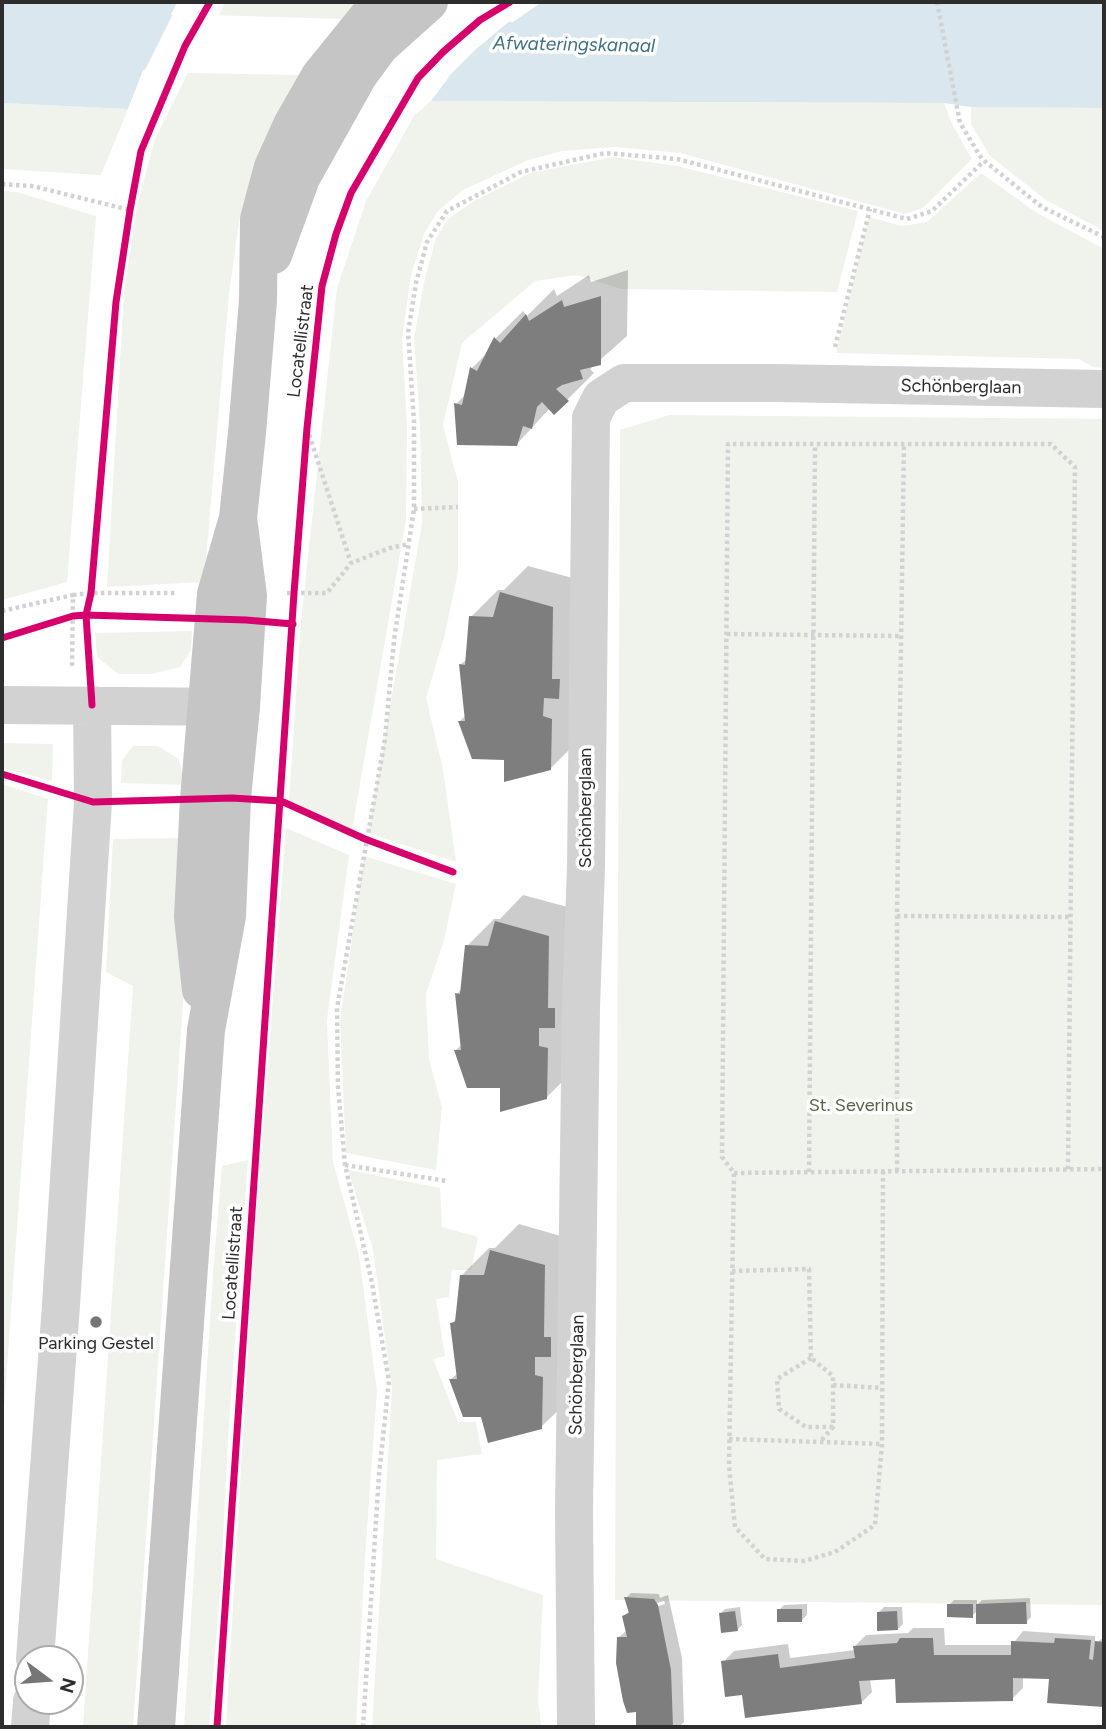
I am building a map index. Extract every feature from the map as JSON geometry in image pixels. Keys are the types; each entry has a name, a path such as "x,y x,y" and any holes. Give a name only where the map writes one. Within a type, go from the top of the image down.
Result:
{"main road":[{"path":"156,1727 206,1030 227,916 232,798 223,706 248,596 238,518 258,300 259,219 273,167 292,125 320,76 398,10"},
{"path":"258,300 301,178 358,76 380,46 398,10"}],"street":[{"name":"Schönberglaan","path":"576,1727 574,1511 591,418 601,398 624,383 1104,390"},
{"path":"2,705 223,706"},
{"path":"36,1645 93,802 92,705"}],"path":[{"path":"937,2 960,123 984,161 1041,207 1104,237"},
{"path":"363,1727 379,1474 389,1381 371,1278 345,1165 338,1087 337,1007 385,739 394,640 414,509 414,422 408,333 416,283 427,242 447,211 521,172 604,153 677,159 907,219 932,211 984,161"},
{"path":"2,184 32,186 130,210"},
{"path":"128,223 132,198"},
{"path":"826,384 870,209"},
{"path":"307,428 351,563"},
{"path":"883,1171 882,1444 875,1525 835,1552 804,1561 765,1559 734,1527 729,1466 734,1173 722,1157 728,444 1051,444 1075,467 1068,1170"},
{"path":"809,1172 815,444"},
{"path":"897,1171 897,916 904,444"},
{"path":"414,509 458,507"},
{"path":"89,604 93,579"},
{"path":"294,603 295,579"},
{"path":"73,595 91,593"},
{"path":"61,620 86,615"},
{"path":"727,634 900,636"},
{"path":"353,833 377,843"},
{"path":"897,916 1071,917"},
{"path":"345,1165 447,1181"},
{"path":"734,1173 1104,1169"},
{"path":"732,1270 808,1269 811,1358 833,1376 833,1427 820,1442"},
{"path":"811,1358 777,1379 779,1409 806,1427 833,1427"},
{"path":"833,1385 882,1388"},
{"path":"729,1439 882,1444"}],"green space":[{"path":"225,2 367,2 345,22 218,18"},
{"path":"188,73 307,73 257,158 240,216 229,294 204,582 107,587 124,292 137,205 155,139"},
{"path":"431,101 944,103 952,124 972,159 923,208 905,214 680,153 615,147 562,151 528,160 463,190 438,211 424,234 411,275 402,339 407,425 406,520 352,830 289,801 301,621 337,288 366,201 414,116"},
{"path":"2,103 128,109 101,175 2,169"},
{"path":"971,107 1104,108 1104,231 1046,200 990,156 971,124"},
{"path":"613,157 677,166 858,211 837,292 621,289 577,275 535,281 462,343 443,425 458,482 458,572 445,634 426,698 443,769 456,862 368,833 422,523 420,425 414,338 425,278 436,238 448,219 474,201 530,173"},
{"path":"981,173 1037,213 1104,249 1104,368 1093,367 1079,359 836,353 869,217 903,226 927,222"},
{"path":"2,191 17,192 96,216 67,582 2,600"},
{"name":"St. Severinus","path":"669,415 1104,419 1104,1605 615,1600 620,430"},
{"path":"192,631 191,650 180,667 152,674 118,674 97,657 95,633"},
{"path":"2,743 53,744 52,781 2,768"},
{"path":"133,746 158,746 179,759 185,785 121,783 122,760"},
{"path":"2,784 48,799 2,1437"},
{"path":"286,828 349,855 327,1020 333,1162 359,1255 377,1391 356,1727 226,1727 254,1245"},
{"path":"181,838 184,988 133,1727 83,1727 133,986 106,972 113,839"},
{"path":"364,856 456,884 444,940 426,994 429,1059 442,1107 436,1170 346,1153 340,1021"},
{"path":"248,1160 209,1727 184,1727 222,1166"},
{"path":"348,1170 440,1188 442,1227 478,1237 471,1270 452,1270 449,1297 436,1299 445,1356 433,1359 458,1422 476,1422 482,1454 437,1460 436,1559 543,1595 538,1699 541,1727 372,1727 392,1390 373,1249"}],"water":[{"name":"Afwateringskanaal","path":"2,2 177,2 171,15 345,22 513,22 542,2 1104,2 1104,108 971,107 944,103 431,101 449,77 143,70 128,109 2,103"}],"pier":[{"path":"173,14 511,20 447,78 144,72"}],"building":[{"path":"601,296 601,365 580,370 583,379 556,389 569,401 554,415 542,402 537,407 532,429 523,426 517,446 457,445 454,403 462,405 470,367 477,371 494,337 500,343 526,314 529,321 562,300 564,307"},
{"path":"500,592 553,607 552,679 560,679 559,699 544,698 543,716 552,719 551,770 504,782 504,760 472,759 458,721 465,721 459,664 465,665 469,616 493,617"},
{"path":"495,921 549,936 548,1008 555,1008 555,1028 539,1028 539,1046 548,1048 547,1099 500,1112 500,1088 467,1088 454,1050 461,1050 455,993 460,994 465,945 488,946"},
{"path":"490,1250 545,1265 544,1337 551,1337 551,1357 535,1357 535,1375 543,1377 542,1429 488,1443 481,1417 463,1417 449,1379 457,1379 450,1323 455,1322 460,1275 484,1275"},
{"path":"624,1597 654,1599 658,1605 671,1670 673,1727 636,1727 636,1712 627,1713 616,1663 617,1637 627,1637 622,1616 629,1613"},
{"path":"1026,1602 1027,1624 976,1624 976,1604"},
{"path":"947,1604 973,1604 973,1618 947,1617"},
{"path":"777,1609 802,1609 802,1622 777,1622"},
{"path":"735,1611 738,1631 721,1633 719,1613"},
{"path":"897,1611 898,1630 877,1631 877,1612"},
{"path":"900,1638 933,1638 934,1655 1011,1655 1011,1641 1054,1643 1055,1638 1091,1640 1089,1659 1093,1660 1095,1641 1104,1642 1104,1707 1047,1703 1049,1679 1013,1678 1013,1701 896,1703 895,1679 859,1681 862,1704 745,1718 742,1695 725,1697 721,1661 778,1654 780,1668 855,1658 853,1646 897,1643"}],"cycle path":[{"path":"92,705 86,615 91,593 116,302 130,210 141,151 185,46 210,2"},
{"name":"Locatellistraat","path":"217,1727 294,593 322,286 336,234 351,193 418,78 480,20 510,2"},
{"path":"2,638 73,616 86,615 293,624"},
{"path":"2,774 93,802 232,798 281,801 365,839 453,872"}],"place":[{"name":"Parking Gestel","path":"96,1322"}]}
